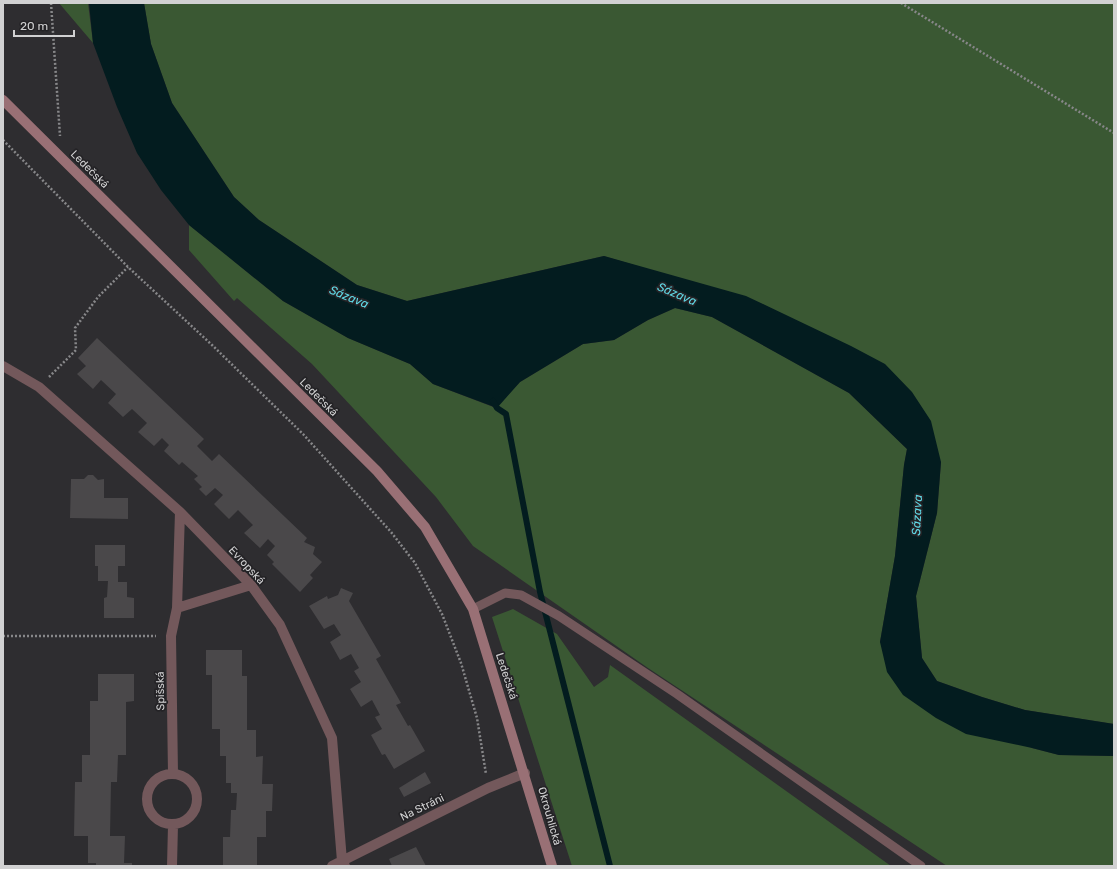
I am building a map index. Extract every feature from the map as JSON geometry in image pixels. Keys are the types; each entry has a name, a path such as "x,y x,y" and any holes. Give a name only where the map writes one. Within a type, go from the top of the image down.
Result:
{"main road":[{"name":"Ledečská","path":"3,100 377,472 425,527 473,609 525,773"},
{"name":"Okrouhlická","path":"525,773 552,866"}],"street":[{"name":"Evropská","path":"3,366 39,387 180,512 251,585 280,625 332,738 343,863"},
{"name":"Spišská","path":"173,774 171,636 177,608 180,512"},
{"path":"177,608 251,585"},
{"name":"Na Stráni","path":"332,866 343,863 488,788 525,773"},
{"path":"173,774 179,775 190,781 196,791 197,803 193,814 189,818 178,824 172,825 157,820 150,812 147,802 148,791 154,782 163,776 173,774"},
{"path":"172,825 172,866"}],"lane":[{"path":"473,609 505,593 521,595 559,616 677,694 921,866"}],"path":[{"path":"51,3 62,158"},
{"path":"901,3 1114,133"},
{"path":"3,140 128,267 212,345 303,434 391,532 414,563 442,614 461,663 477,718 488,788"},
{"path":"39,387 76,350 75,328 98,297 128,267"},
{"path":"3,636 171,636"}],"green space":[{"path":"59,3 88,3 93,43"},
{"path":"144,3 1114,3 1114,724 1025,710 937,681 922,658 916,596 937,513 941,462 804,325 760,303 604,256 407,301 357,285 259,220 234,197 172,103 151,44"},
{"path":"189,225 283,301 348,338 410,364 433,384 496,408 520,382 583,344 614,340 648,320 675,308 712,317 849,393 907,449 895,556 880,642 1032,748 1059,755 1114,756 1114,866 947,866 648,668 473,546 436,497 312,364 237,298 234,301 189,250"},
{"path":"513,609 557,634 594,687 608,677 610,665 891,866 572,866 492,617"}],"water":[{"name":"Sázava","path":"89,3 144,3 151,44 172,103 234,197 259,220 357,285 407,301 604,256 746,296 851,346 885,364 912,392 931,421 941,462 937,513 916,596 922,658 937,681 982,697 1025,710 1114,724 1114,756 1059,755 966,734 936,718 903,695 887,672 880,642 895,556 907,449 849,393 712,317 675,308 648,320 614,340 583,344 520,382 497,408 433,384 410,364 348,338 283,301 189,225 161,190 137,153 117,107 93,43"}],"building":[{"path":"97,338 204,439 197,446 212,461 219,454 307,538 304,542 315,547 313,554 322,562 310,575 313,578 300,592 272,564 274,562 267,555 275,546 268,539 260,548 244,533 253,525 238,510 229,519 214,504 223,495 215,488 206,496 199,489 202,487 194,479 198,476 182,462 179,465 164,451 169,445 162,438 154,446 138,432 147,423 132,409 123,417 108,403 116,394 101,380 93,389 77,374 86,366 78,358"},
{"path":"88,475 93,475 98,480 104,479 104,498 128,498 128,519 70,518 71,479 84,479"},
{"path":"95,545 125,545 125,566 118,566 118,582 127,582 127,597 134,598 134,618 104,618 104,598 107,597 108,581 98,581 98,566 95,566"},
{"path":"341,588 353,593 349,601 381,656 376,659 401,703 396,705 425,751 394,769 385,754 382,755 371,735 382,729 375,717 380,715 372,700 361,707 350,689 361,682 354,671 359,668 351,654 340,660 330,642 341,635 334,624 324,629 309,606 327,596 328,599 338,595"},
{"path":"206,650 242,650 242,676 247,676 247,730 256,730 256,757 263,756 262,784 273,784 272,811 266,811 266,837 257,837 257,866 223,866 223,837 230,837 231,810 236,810 237,793 231,793 231,783 226,783 226,756 220,756 220,729 212,729 212,675 206,675"},
{"path":"98,674 134,674 134,701 126,702 126,755 118,755 117,782 111,782 110,836 125,836 124,863 132,863 132,866 96,866 96,863 88,863 88,836 74,836 75,782 82,782 82,755 90,755 90,701 98,701"},
{"path":"425,772 431,783 404,797 399,788"},
{"path":"416,847 426,866 392,866 389,859"}],"waterway":[{"path":"493,401 497,408 506,414 540,592 610,866"}]}
